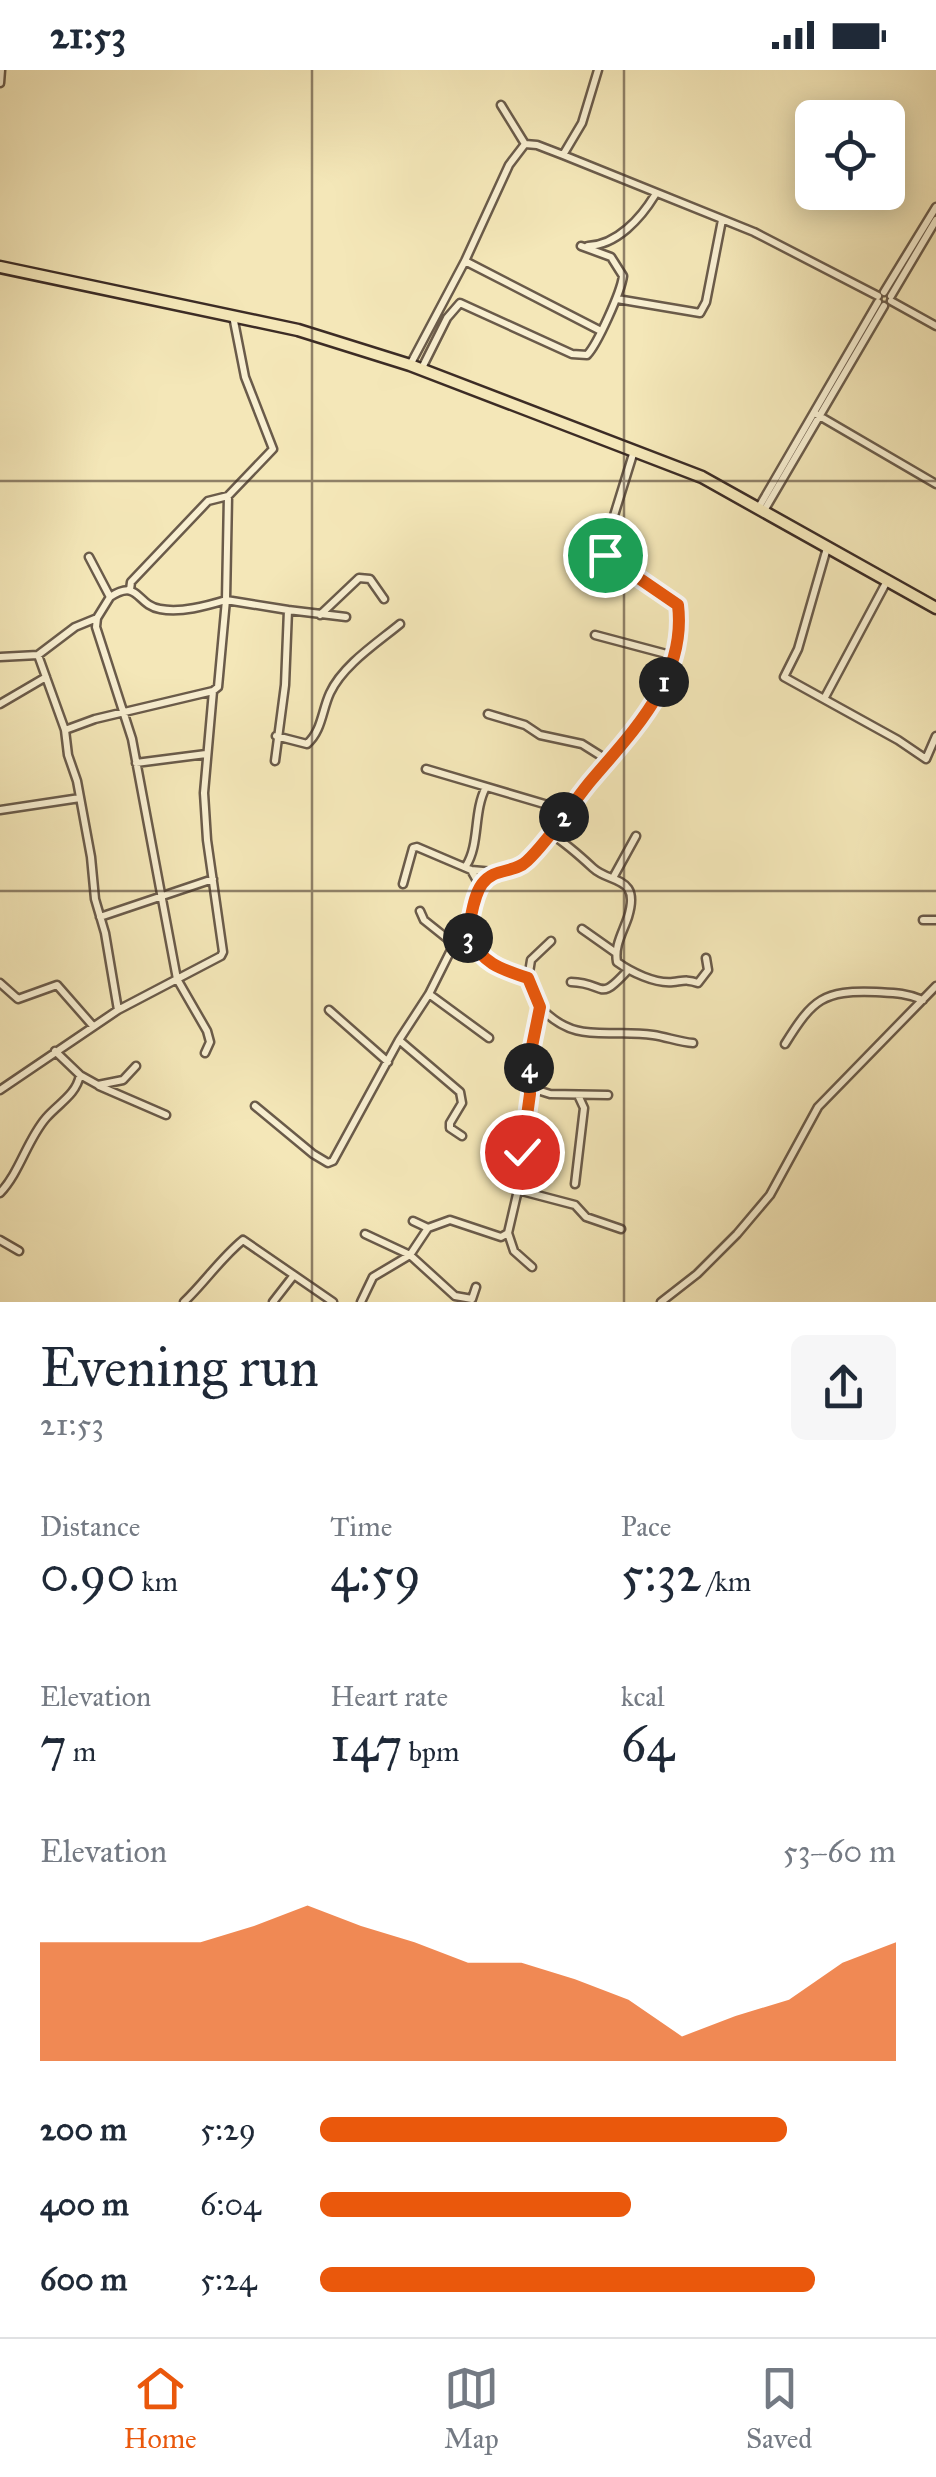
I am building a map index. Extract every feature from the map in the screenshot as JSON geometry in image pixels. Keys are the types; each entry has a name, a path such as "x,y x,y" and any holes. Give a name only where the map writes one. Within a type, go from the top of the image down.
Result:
{"highway":[{"path":"0,266 298,330 416,367 702,477 936,608"}],"street":[{"path":"0,83 2,70"},
{"path":"563,155 579,130 598,70"},
{"path":"500,105 525,144 563,155 754,232 936,326"},
{"path":"416,367 509,165 525,144"},
{"path":"416,367 460,303 576,355 592,351 624,276 612,257 581,246 603,245 642,216 655,195"},
{"path":"762,508 936,207"},
{"path":"616,299 700,314 706,302 722,220"},
{"path":"884,299 936,220"},
{"path":"465,261 599,330"},
{"path":"130,590 130,582 208,501 228,496 274,449 245,377 233,316"},
{"path":"817,414 936,484"},
{"path":"403,884 413,848 469,868 494,872 524,865 638,728 657,696 674,656 678,605 604,551 634,450"},
{"path":"65,730 218,687 226,600 228,496"},
{"path":"829,546 798,650 784,677 926,760 936,736"},
{"path":"89,557 110,598"},
{"path":"320,615 360,578 370,579 384,599"},
{"path":"824,699 888,580"},
{"path":"205,1052 210,1042 208,1031 177,979 136,763 100,641 98,618 110,598 122,589 130,590 154,608 196,608 226,600 346,617"},
{"path":"275,760 285,685 288,610"},
{"path":"0,657 38,654 76,626 98,618"},
{"path":"276,736 307,744 314,738 330,692 400,624"},
{"path":"595,635 674,656"},
{"path":"38,654 65,730 118,1010"},
{"path":"0,704 46,677"},
{"path":"0,1090 118,1010 223,952 206,840 206,754 213,691"},
{"path":"488,714 526,725 540,735 582,744 608,761"},
{"path":"136,763 206,754"},
{"path":"426,768 568,811"},
{"path":"480,886 469,868 475,822 486,787"},
{"path":"0,810 80,798"},
{"path":"550,834 584,857 595,870 624,883 631,899 617,962 628,970 670,983 698,983 708,970 706,958"},
{"path":"614,876 636,836"},
{"path":"255,1106 313,1154 328,1162 336,1156 454,944 466,935 480,886 494,872"},
{"path":"100,916 213,879"},
{"path":"420,911 424,920 454,944"},
{"path":"923,920 936,920"},
{"path":"582,929 616,953"},
{"path":"466,935 478,953 496,968 528,978"},
{"path":"551,941 532,960 528,978 540,1007 562,1027 617,1036 651,1034 692,1043"},
{"path":"571,982 604,991 628,970"},
{"path":"0,984 18,999 57,985 93,1026"},
{"path":"661,1302 697,1274 737,1234 770,1195 818,1107 936,986"},
{"path":"785,1044 808,1010 827,996 857,989 906,993 923,1000"},
{"path":"429,994 489,1038"},
{"path":"532,1267 514,1252 508,1233 518,1190 530,1088 529,1061 540,1007"},
{"path":"329,1010 388,1062"},
{"path":"399,1040 451,1083 462,1097 450,1123 450,1128 462,1136"},
{"path":"55,1051 80,1075 166,1115"},
{"path":"120,1092 136,1066"},
{"path":"0,1193 44,1120 78,1086 80,1075"},
{"path":"98,1085 124,1080"},
{"path":"530,1088 538,1092 608,1095"},
{"path":"575,1184 584,1108 578,1095"},
{"path":"518,1190 575,1205 586,1217 621,1229"},
{"path":"361,1302 373,1277 410,1256 428,1228 450,1220 501,1237 508,1233"},
{"path":"413,1221 428,1228"},
{"path":"365,1234 410,1256 455,1296 472,1299 476,1287"},
{"path":"0,1240 19,1251"},
{"path":"184,1302 219,1259 243,1240 332,1302"},
{"path":"273,1302 294,1275"}],"route":[{"path":"522,1152 530,1094 529,1061 540,1007 528,978 496,968 478,953 466,935 480,886 494,872 520,868 542,846 588,784 638,728 672,663 678,605 605,555"}]}
